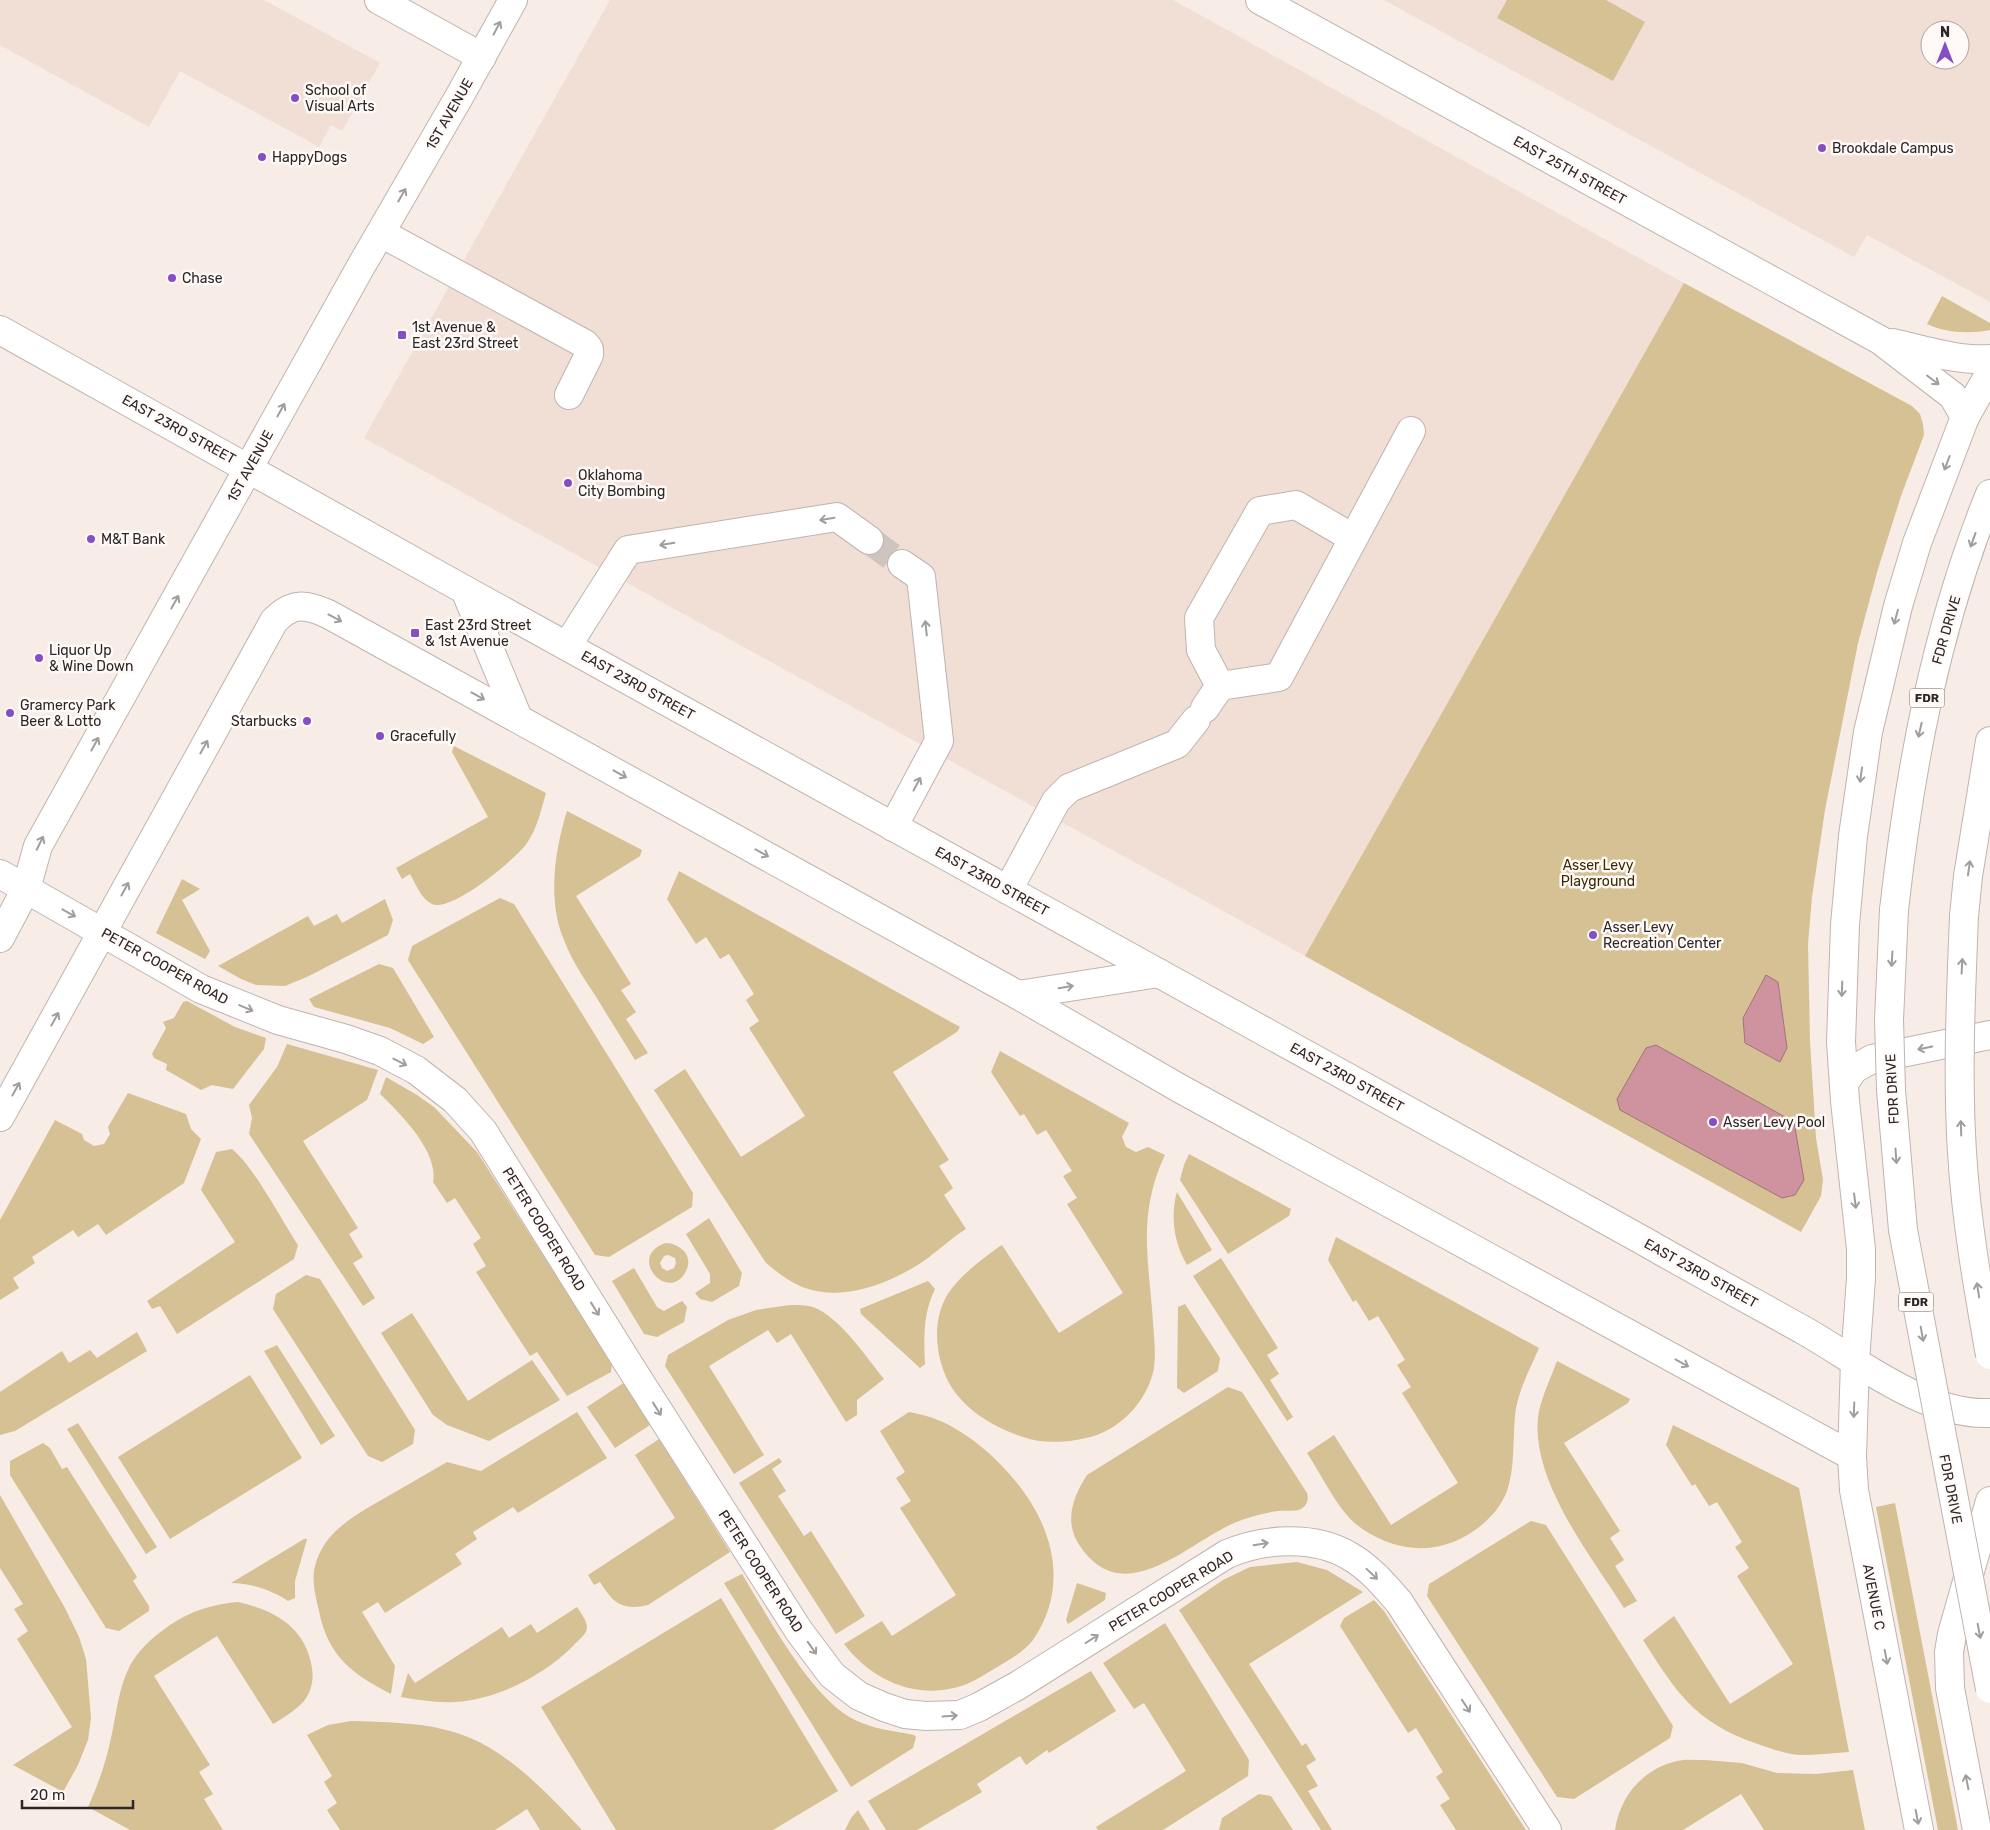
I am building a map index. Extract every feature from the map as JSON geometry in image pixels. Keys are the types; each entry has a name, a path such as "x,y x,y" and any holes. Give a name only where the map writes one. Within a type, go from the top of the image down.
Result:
{"main road":[{"path":"379,0 482,57"},
{"name":"1ST AVENUE","path":"0,938 26,889 38,846 513,0"},
{"name":"EAST 25TH STREET","path":"1260,0 1880,340 1949,392 1960,406 1965,417"},
{"path":"381,233 585,344 589,348 589,355 569,395"},
{"name":"EAST 23RD STREET","path":"0,330 465,590 1634,1236 1912,1394 1940,1407 1969,1412 1990,1413"},
{"name":"EAST 25TH STREET","path":"1880,340 1945,355 1990,359"},
{"path":"1855,1361 1861,1278 1861,1248 1841,1042 1845,925 1853,836 1868,732 1891,633 1917,543 1965,417 1990,373"},
{"path":"1008,890 1056,801 1069,788 1178,744 1220,686 1279,677 1411,431"},
{"name":"FDR DRIVE","path":"1990,494 1965,563 1931,683 1916,749 1894,910 1890,1040 1895,1152 1903,1230 1990,1689"},
{"path":"1220,686 1201,650 1199,618 1260,511 1296,506 1354,538"},
{"path":"567,646 628,550 837,517 869,540"},
{"path":"894,827 939,741 921,577 902,564"},
{"path":"465,590 518,718"},
{"path":"0,1117 274,622 289,608 306,606 328,614 518,718 1018,995 1179,1088 1852,1456"},
{"path":"1990,741 1970,858 1964,916 1960,1016 1962,1152 1978,1290 1990,1355"},
{"name":"PETER COOPER ROAD","path":"0,874 201,989 278,1020 346,1039 380,1051 416,1070 455,1100 484,1131 631,1368 799,1631 832,1675 859,1696 884,1708 905,1714 926,1716 960,1715 979,1708 1017,1686 1228,1554 1250,1546 1281,1542 1309,1543 1332,1548 1352,1557 1371,1573 1399,1602 1547,1830"},
{"path":"1018,995 1159,973"},
{"path":"1844,1083 1854,1069 1872,1059 1990,1035"},
{"name":"AVENUE C","path":"1855,1361 1852,1456 1854,1490 1919,1830"},
{"path":"1977,1830 1950,1688 1949,1652 1952,1634 1990,1501"}],"shaded area":[{"name":"School of Visual Arts","path":"0,0 264,0 380,63 342,131 331,125 319,147 180,71 149,127 0,45"},
{"path":"610,0 1173,0 1684,283 1305,956 364,438"},
{"name":"Brookdale Campus","path":"1384,0 1990,0 1990,302 1867,235 1854,257"},
{"path":"1766,975 1778,982 1787,1048 1780,1062 1745,1043 1743,1018"},
{"path":"1656,1045 1794,1122 1804,1180 1795,1195 1782,1198 1620,1110 1617,1099 1646,1048"}],"green space":[{"path":"1507,0 1606,0 1645,22 1613,81 1497,18"},
{"name":"Asser Levy Playground","path":"1684,283 1912,406 1920,414 1923,424 1924,435 1901,496 1878,569 1858,643 1825,810 1812,897 1808,944 1810,1041 1816,1138 1823,1180 1821,1196 1801,1232 1305,956"},
{"path":"1942,296 1990,323 1990,330 1958,332 1927,324"},
{"path":"454,746 546,793 533,832 521,851 497,872 468,893 441,905 428,902 410,874 402,879 396,868 488,817 452,752"},
{"path":"567,811 642,850 640,856 576,896 631,984 621,990 636,1012 626,1019 648,1053 635,1060 577,966 562,935 555,905 554,889 556,857"},
{"path":"679,871 960,1027 957,1032 893,1072 949,1160 939,1166 953,1188 944,1195 966,1229 928,1258 904,1273 863,1289 834,1293 819,1292 805,1288 785,1277 766,1263 654,1090 685,1069 741,1157 805,1116 749,1028 759,1021 746,1000 754,994 729,954 720,959 706,937 696,944 667,899"},
{"path":"182,879 200,889 182,900 210,951 205,959 156,933"},
{"path":"500,898 514,904 693,1193 692,1207 609,1257 595,1255 408,960 412,946"},
{"path":"385,899 393,920 388,935 309,976 285,986 256,985 218,966 308,916 314,926 337,914 342,923"},
{"path":"379,964 393,968 434,1037 423,1044 390,1028 314,1007 309,999"},
{"path":"187,1001 235,1027 266,1038 264,1049 233,1089 212,1085 201,1090 166,1070 167,1064 154,1058 152,1054 166,1028 163,1022 174,1018 183,1002"},
{"path":"287,1044 378,1070 367,1100 303,1141 358,1228 349,1234 363,1257 353,1263 375,1298 363,1306 249,1134 252,1118 249,1105 277,1067"},
{"path":"1000,1051 1129,1123 1122,1137 1126,1147 1136,1152 1148,1147 1165,1155 1152,1190 1147,1228 1155,1351 1151,1379 1140,1401 1125,1418 1115,1426 1086,1438 1059,1442 1032,1440 991,1423 963,1402 949,1383 941,1363 937,1330 938,1320 945,1299 963,1276 1002,1245 1059,1333 1123,1293 1067,1204 1077,1198 1063,1176 1072,1171 1046,1130 1037,1135 1024,1114 1020,1116 991,1072"},
{"path":"386,1077 434,1107 477,1152 612,1363 611,1372 567,1396 537,1352 530,1356 476,1272 486,1266 473,1244 481,1238 455,1198 447,1203 433,1182 430,1158 424,1146 407,1122 380,1094"},
{"path":"128,1093 186,1114 191,1129 201,1139 184,1183 106,1235 98,1224 78,1237 73,1230 32,1257 35,1263 13,1278 19,1288 0,1300 0,1220 55,1120 82,1134 84,1140 94,1146 104,1144 110,1134 108,1127"},
{"path":"232,1149 258,1180 298,1245 294,1259 177,1334 160,1306 152,1309 147,1301 235,1242 201,1190 216,1152"},
{"path":"1189,1154 1291,1209 1289,1216 1228,1254 1180,1180"},
{"path":"1177,1192 1212,1250 1187,1265 1176,1239 1174,1210"},
{"path":"709,1218 742,1273 739,1286 712,1302 700,1299 695,1293 710,1283 710,1274 686,1234"},
{"path":"1336,1237 1539,1348 1523,1385 1516,1408 1512,1471 1507,1491 1501,1503 1482,1525 1457,1540 1444,1545 1430,1548 1408,1547 1393,1544 1370,1534 1357,1525 1343,1510 1307,1453 1334,1435 1391,1525 1458,1483 1402,1393 1411,1387 1397,1365 1405,1360 1378,1316 1369,1321 1356,1300 1353,1302 1328,1260"},
{"path":"666,1243 681,1248 684,1251 687,1255 688,1265 679,1280 670,1283 661,1281 654,1275 650,1267 649,1258 654,1249","holes":["668,1255 675,1258 674,1268 667,1271 662,1268 660,1263 664,1256"]},
{"path":"1221,1258 1278,1348 1267,1355 1279,1374 1270,1380 1293,1417 1287,1421 1193,1276"},
{"path":"634,1268 657,1307 664,1311 682,1301 687,1307 684,1322 657,1337 644,1334 612,1281"},
{"path":"306,1275 320,1279 415,1430 413,1444 382,1462 368,1456 273,1309 276,1294"},
{"path":"928,1281 935,1289 926,1316 925,1364 920,1368 861,1314 860,1309"},
{"path":"1185,1304 1220,1358 1218,1371 1184,1393 1177,1388 1178,1307"},
{"path":"790,1305 813,1307 833,1319 852,1338 884,1379 857,1400 857,1415 846,1422 791,1334 777,1343 768,1330 709,1366 764,1455 734,1474 665,1366 668,1355 728,1320 756,1310"},
{"path":"412,1313 468,1401 532,1360 560,1400 489,1441 447,1425 433,1415 381,1333"},
{"path":"137,1332 147,1351 15,1431 0,1435 0,1392 62,1351 69,1363 90,1350 97,1358"},
{"path":"277,1345 335,1436 321,1445 264,1351"},
{"path":"1557,1361 1630,1399 1628,1403 1564,1443 1620,1531 1610,1538 1624,1560 1615,1566 1637,1601 1624,1608 1579,1540 1552,1488 1543,1462 1538,1436 1539,1411"},
{"path":"250,1375 302,1458 170,1539 118,1457"},
{"path":"625,1382 653,1423 615,1448 587,1407"},
{"path":"1228,1387 1242,1392 1307,1493 1308,1500 1305,1506 1298,1510 1267,1513 1239,1521 1175,1557 1154,1567 1134,1573 1114,1572 1095,1563 1078,1543 1074,1534 1071,1517 1078,1491 1087,1475"},
{"path":"577,1412 607,1458 518,1513 513,1507 473,1532 477,1539 455,1554 462,1564 385,1613 378,1602 362,1612 395,1666 391,1694 353,1671 335,1652 323,1627 317,1600 314,1571 326,1542 356,1515 447,1462 481,1471"},
{"path":"909,1412 938,1420 971,1439 1000,1464 1017,1483 1030,1501 1048,1539 1054,1580 1051,1600 1044,1620 1029,1645 1009,1660 967,1684 932,1691 899,1685 883,1678 869,1669 844,1644 882,1621 892,1636 956,1595 900,1508 911,1501 896,1478 905,1472 880,1431"},
{"path":"78,1423 157,1547 146,1554 67,1429"},
{"path":"1673,1425 1799,1488 1849,1752 1800,1755 1777,1750 1734,1735 1702,1715 1689,1703 1666,1675 1643,1640 1674,1616 1730,1704 1793,1664 1737,1576 1749,1568 1735,1547 1742,1542 1717,1502 1709,1506 1695,1484 1692,1486 1666,1445"},
{"path":"659,1439 730,1552 648,1605 639,1607 625,1606 614,1600 600,1582 594,1585 588,1575 675,1518 635,1455"},
{"path":"43,1443 50,1448 62,1469 67,1467 137,1577 133,1581 149,1606 149,1611 119,1631 106,1628 10,1475 10,1461"},
{"path":"779,1458 782,1462 772,1469 786,1491 778,1496 804,1536 811,1531 865,1616 836,1634 739,1483"},
{"path":"0,1495 65,1608 79,1637 86,1659 91,1718 88,1740 78,1765 63,1792 13,1765 72,1727 17,1639 28,1631 14,1609 23,1604 0,1568"},
{"path":"1895,1503 1958,1830 1938,1830 1876,1507"},
{"path":"1531,1521 1546,1525 1673,1726 1670,1738 1574,1799 1557,1797 1427,1596 1429,1584"},
{"path":"304,1539 307,1539 295,1581 295,1598 288,1601 261,1588 231,1583"},
{"path":"1297,1562 1327,1570 1363,1592 1249,1664 1302,1746 1306,1743 1316,1760 1306,1766 1318,1786 1308,1791 1332,1830 1321,1830 1179,1610 1223,1580 1250,1567"},
{"path":"742,1574 792,1655 822,1694 855,1720 869,1726 914,1735 916,1737 913,1748 851,1787 724,1583"},
{"path":"1077,1583 1106,1593 1105,1600 1068,1624 1066,1620"},
{"path":"721,1598 838,1791 773,1830 616,1830 541,1707"},
{"path":"1374,1600 1384,1611 1526,1830 1456,1830 1440,1805 1450,1799 1436,1777 1443,1772 1416,1728 1408,1733 1340,1626 1344,1618"},
{"path":"238,1602 252,1605 276,1616 296,1632 309,1654 313,1677 310,1690 304,1701 273,1724 217,1636 154,1676 210,1765 199,1772 213,1794 204,1799 223,1830 130,1830 88,1807 107,1756 124,1680 135,1658 151,1640 178,1620 203,1609 220,1604"},
{"path":"577,1607 587,1625 583,1635 548,1667 519,1684 487,1696 455,1702 435,1702 401,1697 408,1673 415,1683 502,1627 509,1638 531,1624 537,1633"},
{"path":"1165,1623 1249,1760 1248,1776 1163,1830 1098,1830 1096,1827 1186,1771 1144,1703 1134,1709 1103,1663"},
{"path":"1091,1671 1116,1711 1049,1753 1047,1750 1026,1765 1020,1756 977,1784 982,1792 917,1830 886,1830 868,1801"},
{"path":"351,1721 423,1725 466,1736 486,1745 537,1784 582,1830 540,1830 527,1809 495,1830 340,1830 327,1810 337,1803 324,1782 332,1776 307,1735 328,1725"},
{"path":"1705,1760 1742,1763 1777,1773 1816,1774 1853,1770 1865,1830 1764,1830 1741,1794 1683,1830 1615,1830 1622,1806 1628,1795 1644,1777 1654,1770 1677,1761"},
{"path":"1259,1794 1271,1796 1293,1830 1219,1830 1222,1818"},
{"path":"858,1810 870,1830 845,1830 851,1818"}],"tunnel":[{"path":"869,540 902,564"}],"place":[{"name":"School of Visual Arts","path":"295,98"},
{"name":"Brookdale Campus","path":"1822,148"},
{"name":"HappyDogs","path":"262,157"},
{"name":"Chase","path":"172,278"},
{"name":"1st Avenue & East 23rd Street","path":"402,335"},
{"name":"Oklahoma City Bombing","path":"568,483"},
{"name":"M&T Bank","path":"91,539"},
{"name":"East 23rd Street & 1st Avenue","path":"415,633"},
{"name":"Liquor Up & Wine Down","path":"39,658"},
{"name":"Gramercy Park Beer & Lotto","path":"10,713"},
{"name":"Starbucks","path":"307,721"},
{"name":"Gracefully","path":"380,736"},
{"name":"Asser Levy Recreation Center","path":"1593,935"},
{"name":"Asser Levy Pool","path":"1713,1122"}]}
